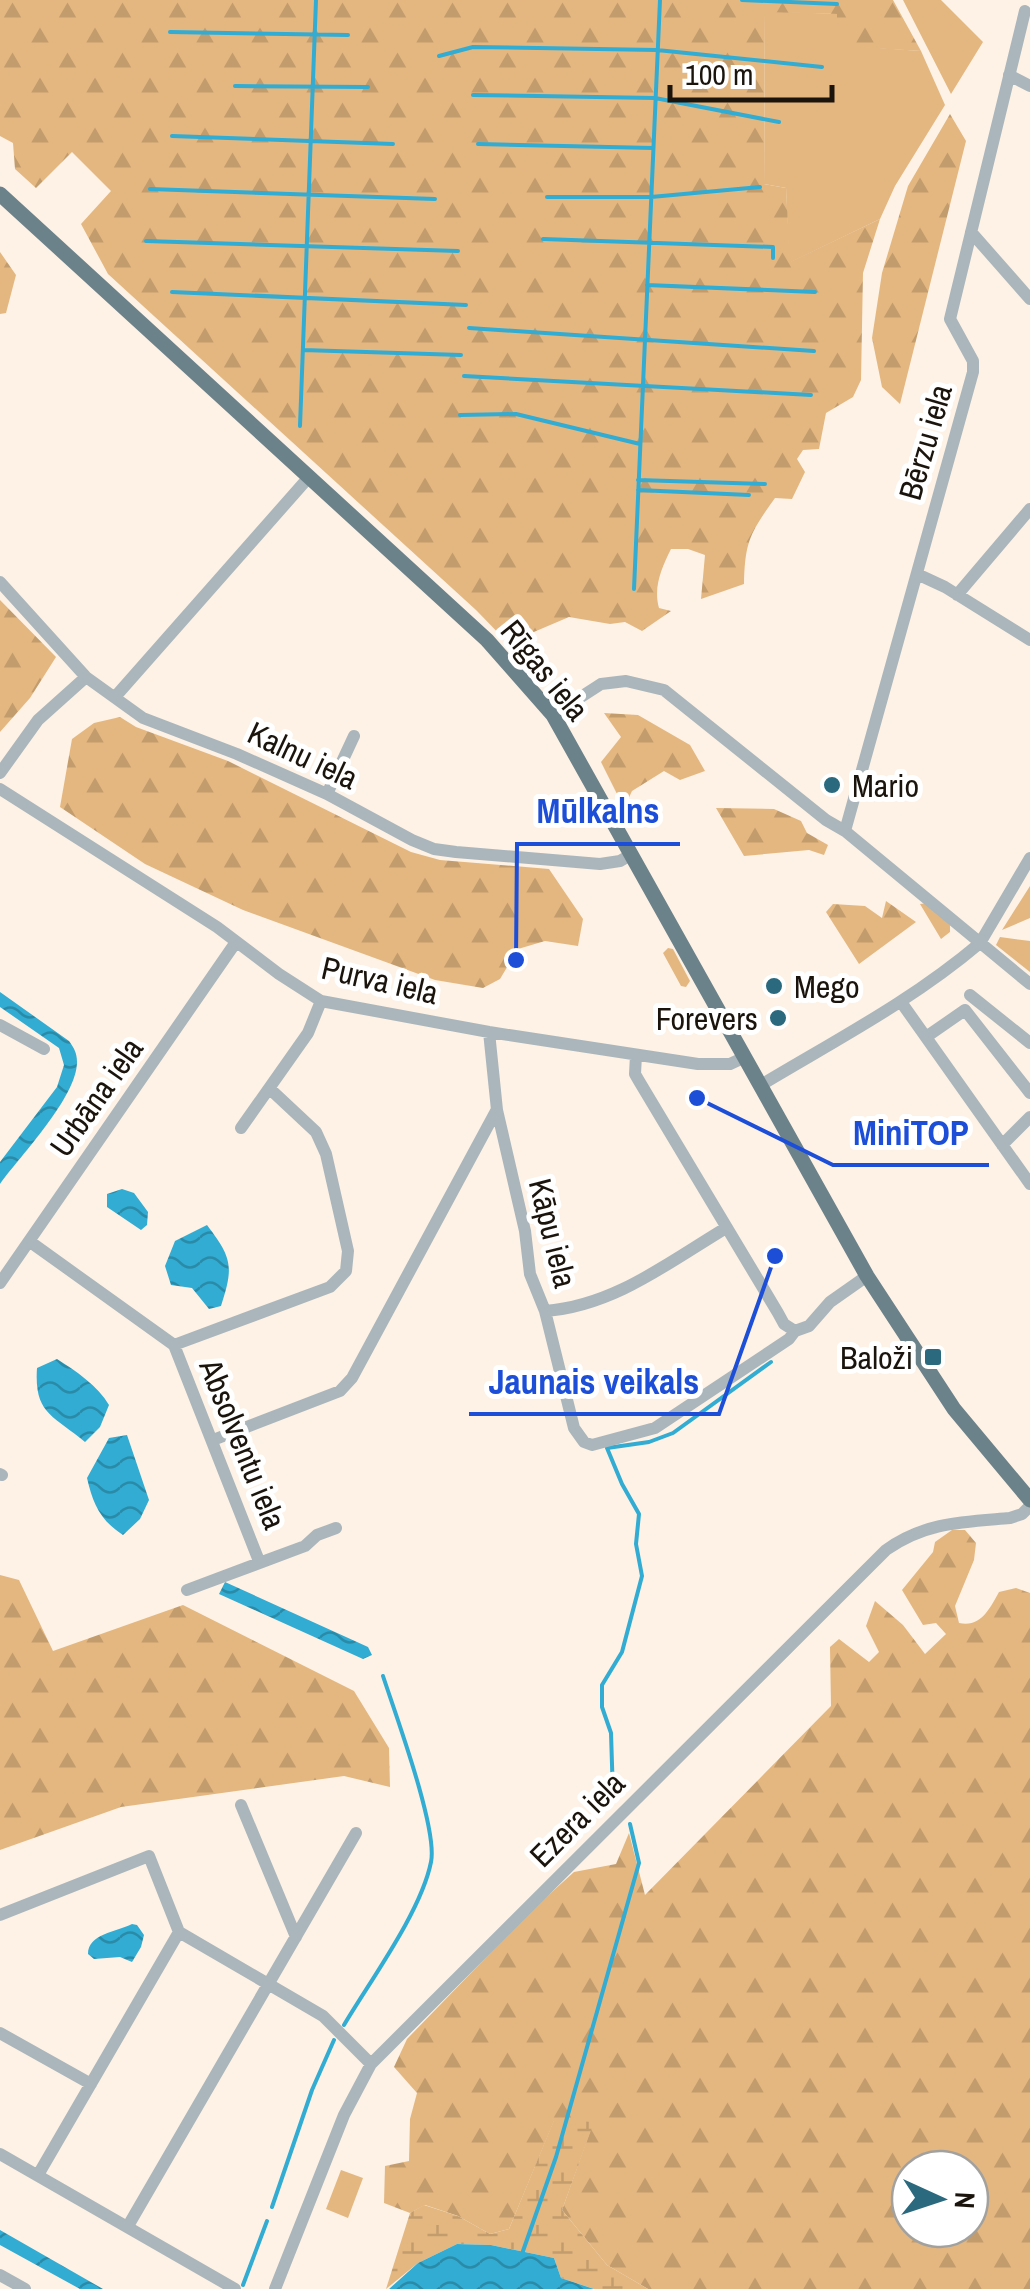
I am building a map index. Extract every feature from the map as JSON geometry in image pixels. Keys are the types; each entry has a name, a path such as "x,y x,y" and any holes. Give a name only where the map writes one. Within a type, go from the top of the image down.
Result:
{"main road":[{"name":"Rīgas iela","path":"0,194 487,640 553,714 866,1276 954,1408 1030,1503"}],"street":[{"name":"Bērzu iela","path":"845,831 973,372 973,360 950,319 1025,11"},
{"path":"1009,75 1030,86"},
{"path":"971,232 1030,300"},
{"path":"115,698 309,477"},
{"path":"957,594 1030,509"},
{"path":"916,574 957,594 1030,640"},
{"name":"Kalnu iela","path":"0,582 86,678 143,718 327,794 434,849 600,864 620,861 632,854"},
{"path":"0,773 38,720 86,678"},
{"path":"553,714 602,684 626,681 664,690 845,831 1030,984"},
{"path":"327,794 354,736"},
{"name":"Purva iela","path":"0,789 126,867 322,1001 489,1032 715,1065 745,1057"},
{"path":"761,1085 901,1002 980,943 1030,858"},
{"name":"Urbāna iela","path":"0,1282 236,942"},
{"path":"970,994 1030,1044"},
{"path":"241,1128 308,1033 322,1001"},
{"path":"901,1002 1030,1184"},
{"path":"926,1037 965,1010 1030,1093"},
{"path":"0,1026 44,1049"},
{"name":"Kāpu iela","path":"489,1032 496,1110 525,1231 530,1274 545,1311 574,1428 584,1442 613,1440 656,1428 789,1339 795,1331"},
{"path":"636,1054 634,1074 784,1324 795,1331 808,1326 830,1302 866,1276"},
{"path":"174,1345 330,1287 346,1271 348,1251 322,1143 306,1121 270,1089"},
{"path":"213,1440 340,1390 352,1378 496,1110"},
{"path":"1002,1145 1030,1117"},
{"path":"545,1311 610,1298 726,1228"},
{"name":"Absolventu iela","path":"30,1241 174,1345 260,1562"},
{"name":"Ezera iela","path":"275,2289 344,2115 371,2064 886,1550 933,1525 1010,1518 1022,1514 1030,1503"},
{"path":"187,1590 305,1546 336,1528"},
{"path":"241,1804 296,1937"},
{"path":"128,2226 356,1833"},
{"path":"0,1915 150,1856 179,1932 323,2016 371,2064"},
{"path":"38,2175 179,1932"},
{"path":"0,2033 91,2084"},
{"path":"0,2154 235,2289"},
{"path":"0,2275 25,2289"}],"green space":[{"path":"0,0 893,0 921,51 837,46 837,14 765,12 764,184 786,188 790,262 880,219 863,273 861,380 853,397 826,413 819,449 803,450 797,459 805,472 792,499 775,498 754,529 744,584 701,599 705,555 671,549 657,592 659,608 671,611 642,631 625,622 610,624 569,617 508,643 108,274 81,224 111,191 72,152 36,188 15,169 13,143 0,136"},
{"path":"903,0 941,0 983,42 951,94"},
{"path":"765,11 838,14 838,45 921,51 945,105 895,186 880,219 789,263 786,188 764,184"},
{"path":"950,114 966,141 900,404 882,387 872,338 882,273 908,186"},
{"path":"0,252 16,275 6,313 0,314"},
{"path":"0,600 56,657 30,698 0,732"},
{"path":"604,713 638,715 690,745 705,771 680,780 664,771 632,791 624,808 601,762 621,737"},
{"path":"120,717 136,727 228,761 411,852 440,860 549,869 583,919 578,946 545,941 518,949 500,979 483,988 435,980 243,910 145,864 60,807 72,739 94,723"},
{"path":"716,808 774,809 801,821 807,833 828,845 824,855 809,850 744,856"},
{"path":"1030,886 1030,918 1002,930"},
{"path":"886,901 916,922 859,964 826,912 833,904 865,906 882,918"},
{"path":"928,903 950,925 950,932 941,939 920,904"},
{"path":"1000,937 1030,941 1030,972 996,945"},
{"path":"673,949 690,981 686,987 681,986 663,953"},
{"path":"952,1530 965,1530 976,1543 974,1560 955,1606 959,1623 979,1620 999,1592 1016,1588 1030,1593 1030,2289 648,2289 607,2265 562,2210 593,2123 554,2121 509,2229 490,2234 458,2216 425,2205 410,2213 384,2203 385,2166 409,2161 410,2119 417,2093 394,2067 407,2039 574,1872 616,1864 629,1833 645,1895 831,1706 830,1647 839,1639 869,1662 879,1652 866,1626 875,1601 903,1625 925,1654 946,1634 936,1623 923,1625 902,1590 933,1552 935,1542"},
{"path":"0,1575 19,1580 53,1651 183,1605 354,1691 389,1748 390,1787 344,1776 121,1807 0,1850"},
{"path":"554,2120 594,2122 562,2210 607,2265 648,2289 594,2289 561,2278 554,2258 491,2245 457,2244 418,2263 386,2289 410,2213 424,2205 458,2216 490,2234 509,2229"},
{"path":"341,2170 363,2178 348,2218 326,2209"}],"water":[{"path":"0,992 69,1041 77,1062 75,1076 58,1108 0,1184 0,1162 57,1087 64,1065 59,1048 0,1007"},
{"path":"122,1189 134,1193 148,1212 147,1225 141,1230 107,1207 107,1194"},
{"path":"207,1225 222,1246 229,1271 221,1306 209,1309 192,1288 171,1285 165,1266 175,1241"},
{"path":"57,1359 93,1385 109,1405 100,1427 85,1442 42,1405 37,1368"},
{"path":"127,1435 149,1500 140,1519 123,1535 99,1511 87,1478 109,1438"},
{"path":"225,1582 368,1647 372,1655 363,1659 219,1594"},
{"path":"132,1924 144,1935 132,1962 120,1957 94,1959 88,1954 98,1938"},
{"path":"0,2230 103,2289 80,2289 0,2245"},
{"path":"457,2244 491,2245 554,2258 561,2278 594,2289 389,2289 418,2263"}],"waterway":[{"path":"300,426 316,0"},
{"path":"634,589 660,0"},
{"path":"742,0 837,4"},
{"path":"170,32 348,35"},
{"path":"439,56 473,47 657,50 822,67"},
{"path":"235,86 368,87"},
{"path":"473,95 655,98 779,122"},
{"path":"172,136 393,144"},
{"path":"478,144 653,148"},
{"path":"547,197 651,197 760,187"},
{"path":"150,189 435,199"},
{"path":"543,239 773,247 773,258"},
{"path":"146,241 458,251"},
{"path":"647,285 815,292"},
{"path":"172,292 466,305"},
{"path":"469,328 814,351"},
{"path":"303,350 461,355"},
{"path":"464,376 811,395"},
{"path":"460,415 516,414 640,444"},
{"path":"638,480 765,484"},
{"path":"638,490 749,495"},
{"path":"613,1795 611,1733 602,1707 602,1685 622,1652 642,1576 636,1544 639,1514 607,1448 649,1442 673,1433 771,1362"},
{"path":"344,2025 406,1924 431,1862 422,1798 383,1676"},
{"path":"523,2251 556,2157 639,1863 630,1824"},
{"path":"272,2207 312,2090 334,2040"},
{"path":"243,2285 267,2221"}],"place":[{"name":"Mario","path":"832,785"},
{"name":"Mūlkalns","path":"516,960"},
{"name":"Mego","path":"774,986"},
{"name":"Forevers","path":"778,1018"},
{"name":"MiniTOP","path":"697,1098"},
{"name":"Jaunais veikals","path":"775,1256"},
{"name":"Baloži","path":"933,1357"}]}
